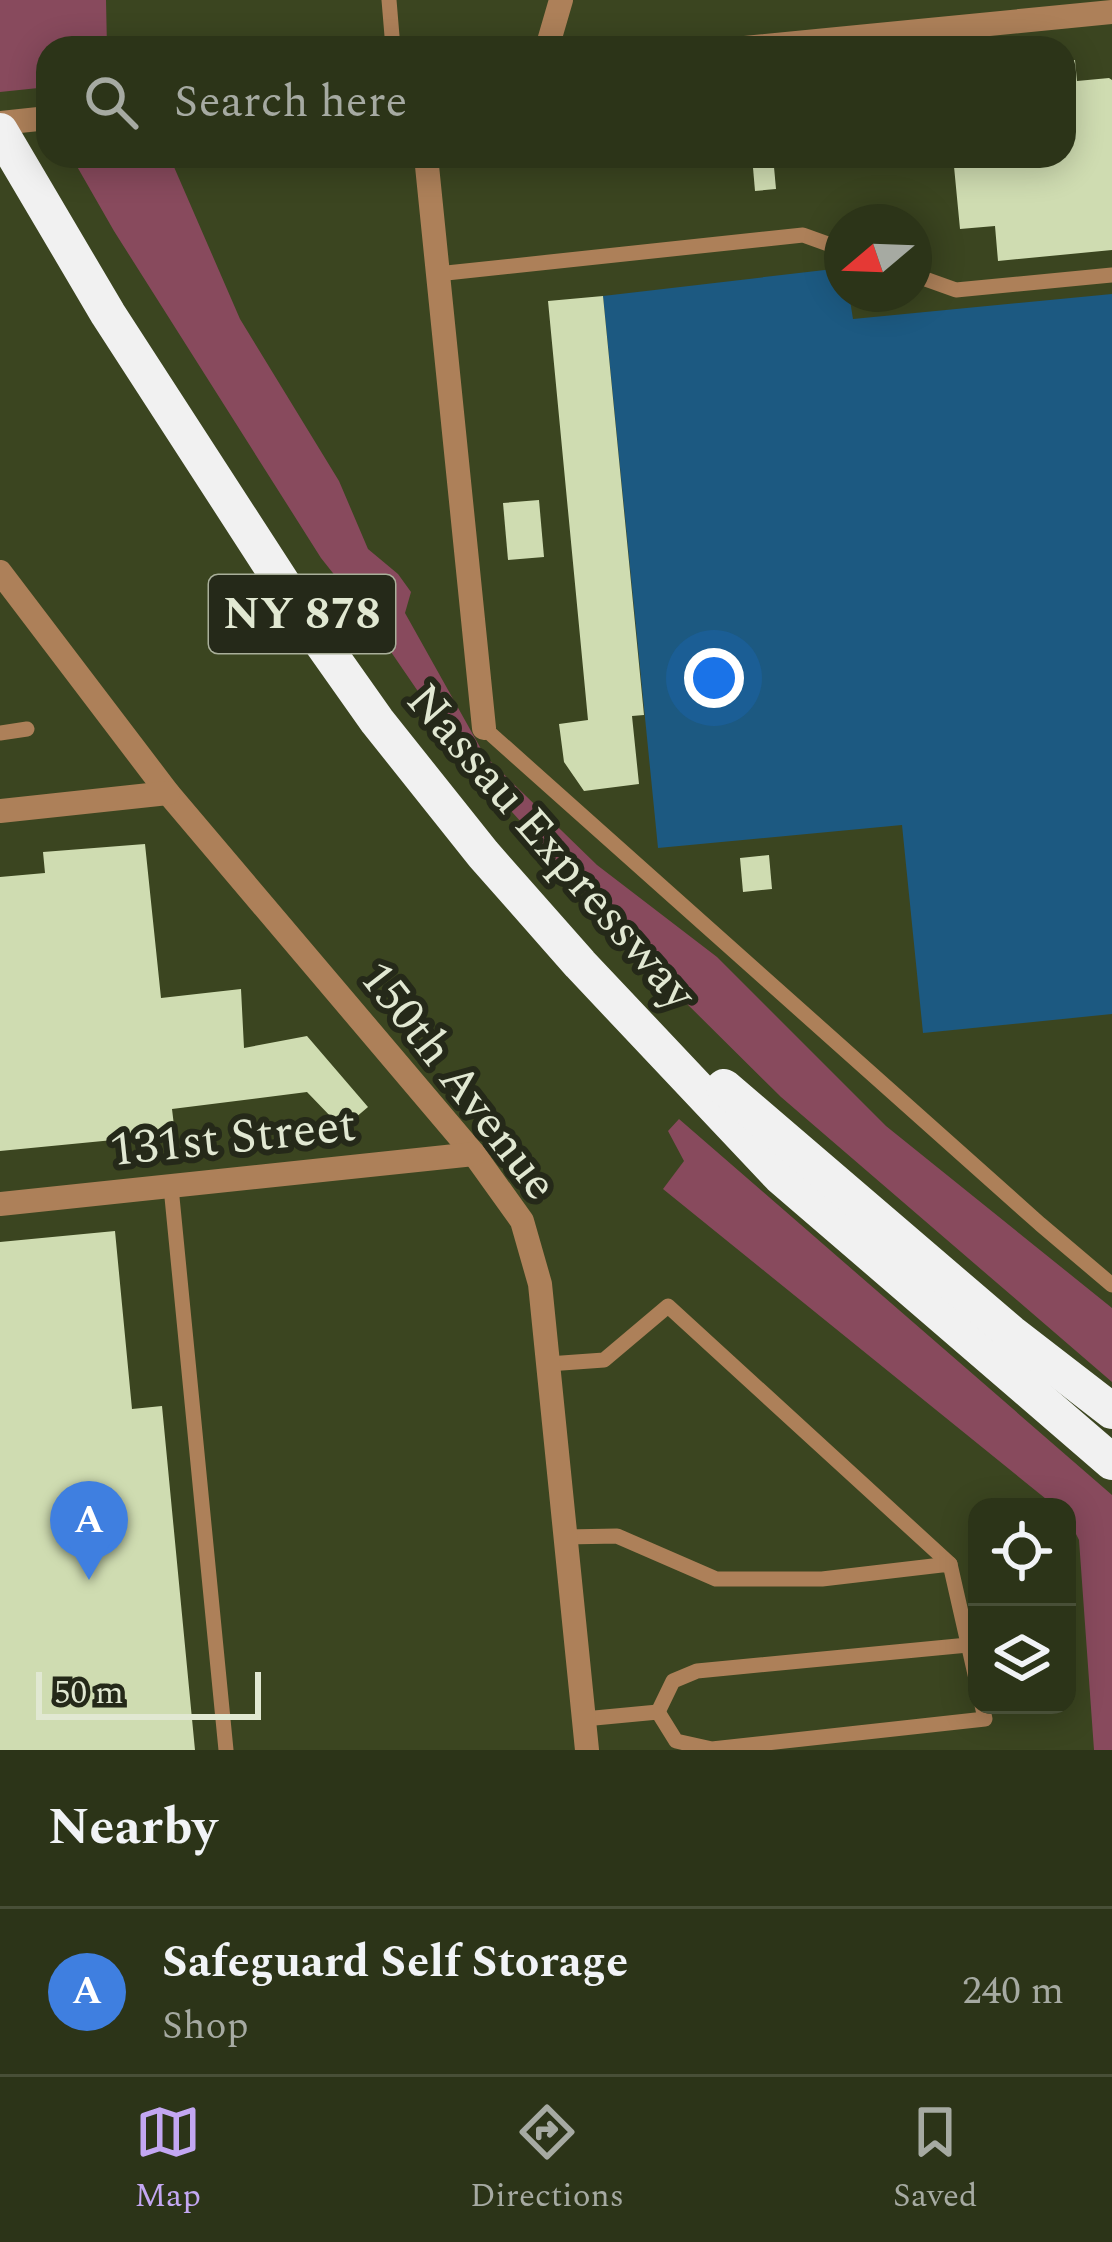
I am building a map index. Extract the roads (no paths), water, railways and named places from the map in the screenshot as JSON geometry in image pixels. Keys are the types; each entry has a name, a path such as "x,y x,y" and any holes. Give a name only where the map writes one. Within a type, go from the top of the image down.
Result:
{"highway":[{"name":"Nassau Expressway","path":"0,127 160,397 312,629 447,810 580,964 780,1176 1112,1462"},
{"path":"580,964 1011,1333 1112,1412"}],"street":[{"path":"550,36 560,0"},
{"path":"867,36 1112,12"},
{"path":"0,127 36,120"},
{"path":"427,168 484,728"},
{"name":"150th Avenue","path":"0,572 168,793 474,1154 522,1221 540,1284 587,1750"},
{"path":"0,812 168,793"},
{"name":"131st Street","path":"0,1204 474,1154"}],"lane":[{"path":"389,0 392,36"},
{"path":"437,274 803,236 824,243"},
{"path":"932,281 956,290 1112,275"},
{"path":"484,728 1112,1285"},
{"path":"0,733 27,729"},
{"path":"171,1187 226,1750"},
{"path":"548,1364 604,1360 668,1306 950,1564 968,1645 697,1670 674,1681 658,1712"},
{"path":"566,1537 617,1536 716,1579 822,1579 950,1564"},
{"path":"584,1719 658,1712"},
{"path":"658,1712 676,1741 712,1748 986,1719 985,1714"}],"water":[{"path":"824,270 824,312 852,312 853,319 1112,294 1112,1014 923,1033 902,825 658,848 603,296"}],"place":[{"name":"Safeguard Self Storage","path":"89,1580"}]}
